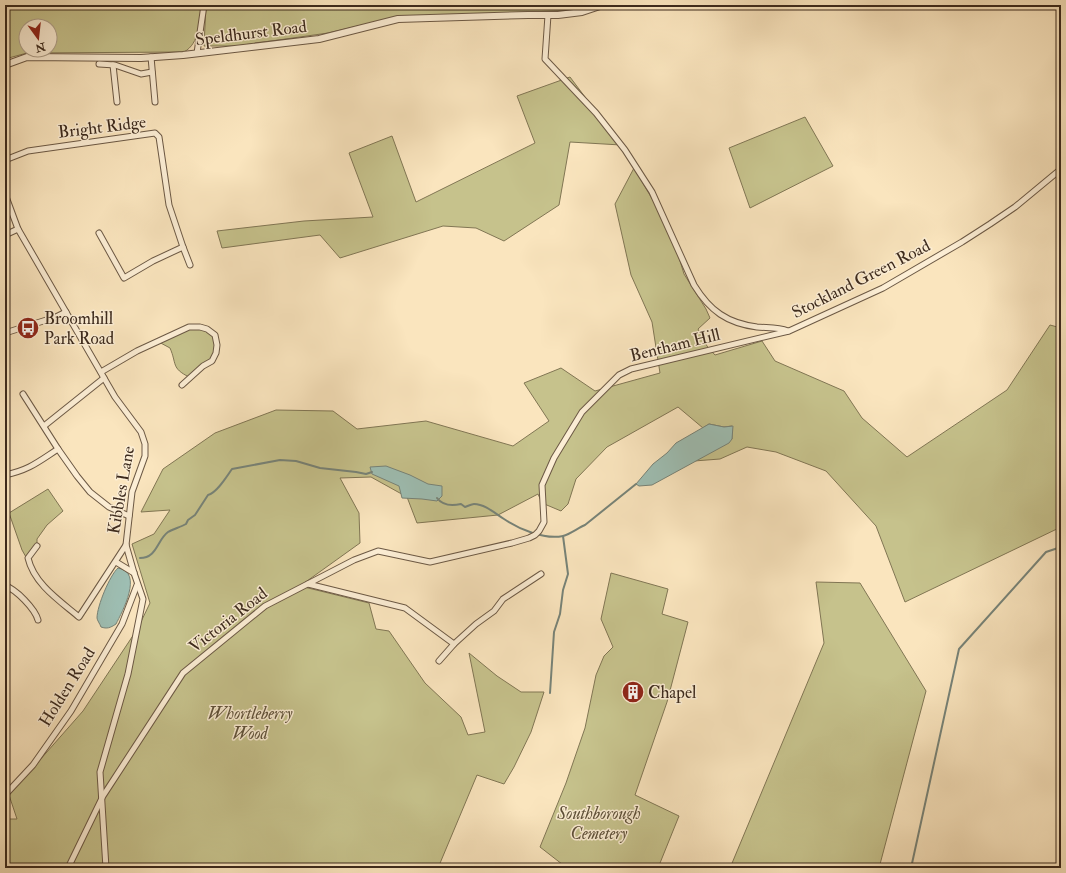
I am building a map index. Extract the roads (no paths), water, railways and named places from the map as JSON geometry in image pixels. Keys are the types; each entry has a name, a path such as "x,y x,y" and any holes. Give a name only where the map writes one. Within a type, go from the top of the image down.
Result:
{"street":[{"path":"197,53 204,5"},
{"name":"Speldhurst Road","path":"5,65 27,57 151,57 197,53 319,39 398,19 563,15 582,12 603,5"},
{"name":"Stockland Green Road","path":"548,15 545,59 596,114 625,150 652,192 694,285 702,298 709,306 734,322 759,327 781,328 789,331 883,288 962,242 1015,207 1061,169"},
{"path":"151,57 155,102"},
{"path":"99,64 113,65 141,74 152,72"},
{"path":"113,65 118,102"},
{"name":"Bright Ridge","path":"5,160 28,151 155,133 159,137 169,205 183,247"},
{"name":"Kibbles Lane","path":"5,194 18,230 115,397 141,432 145,444 145,456 132,492 126,545 137,585 143,599 128,674 100,772 103,796 106,868"},
{"path":"5,235 18,230"},
{"path":"99,233 124,278 183,247 190,265"},
{"path":"5,333 56,317 66,312"},
{"path":"101,372 137,351 189,327 200,327 207,329 215,335 217,345 216,353 212,361 182,385"},
{"name":"Bentham Hill","path":"529,538 535,535 542,527 544,517 542,485 554,458 582,412 619,375 631,369 789,331"},
{"path":"44,426 104,378"},
{"path":"23,394 58,449 90,492 109,507 129,516"},
{"path":"5,475 17,473 30,468 58,449"},
{"name":"Victoria Road","path":"68,868 103,796 183,673 265,606 354,560 378,551 430,562 529,538"},
{"path":"37,546 28,558 30,567 35,577 56,598 79,617 126,545"},
{"path":"116,562 134,573"},
{"path":"439,661 454,644 476,624 494,611 503,599 541,574"},
{"path":"308,584 405,608 454,644"},
{"name":"Holden Road","path":"5,795 33,765 72,711 122,624 137,585"},
{"path":"5,586 10,587 18,593 36,613 38,620"}],"water":[{"path":"709,424 724,427 733,426 732,439 729,443 652,485 639,486 636,484 653,464 667,453 676,443"},
{"path":"386,466 428,484 442,486 442,496 437,501 402,498 399,486 372,474 370,467"},
{"path":"118,568 126,571 130,577 129,593 116,624 108,628 103,628 97,619 99,606 108,584"}],"waterway":[{"path":"140,558 150,555 164,535 168,532 186,524 188,520 195,515 208,495 218,488 232,469 280,460 296,461 320,468 366,474 372,472"},
{"path":"437,498 442,503 448,505 461,504 465,507 478,504 524,530 540,535 556,537 566,535 585,525 636,484"},
{"path":"550,693 554,632 560,614 563,590 568,574 563,536"},
{"path":"911,868 959,649 1046,552 1061,547"}],"place":[{"name":"Broomhill Park Road","path":"28,328"},
{"name":"Chapel","path":"633,692"}],"park label":[{"name":"Whortleberry Wood","path":"250,723"},
{"name":"Southborough Cemetery","path":"599,823"}]}
